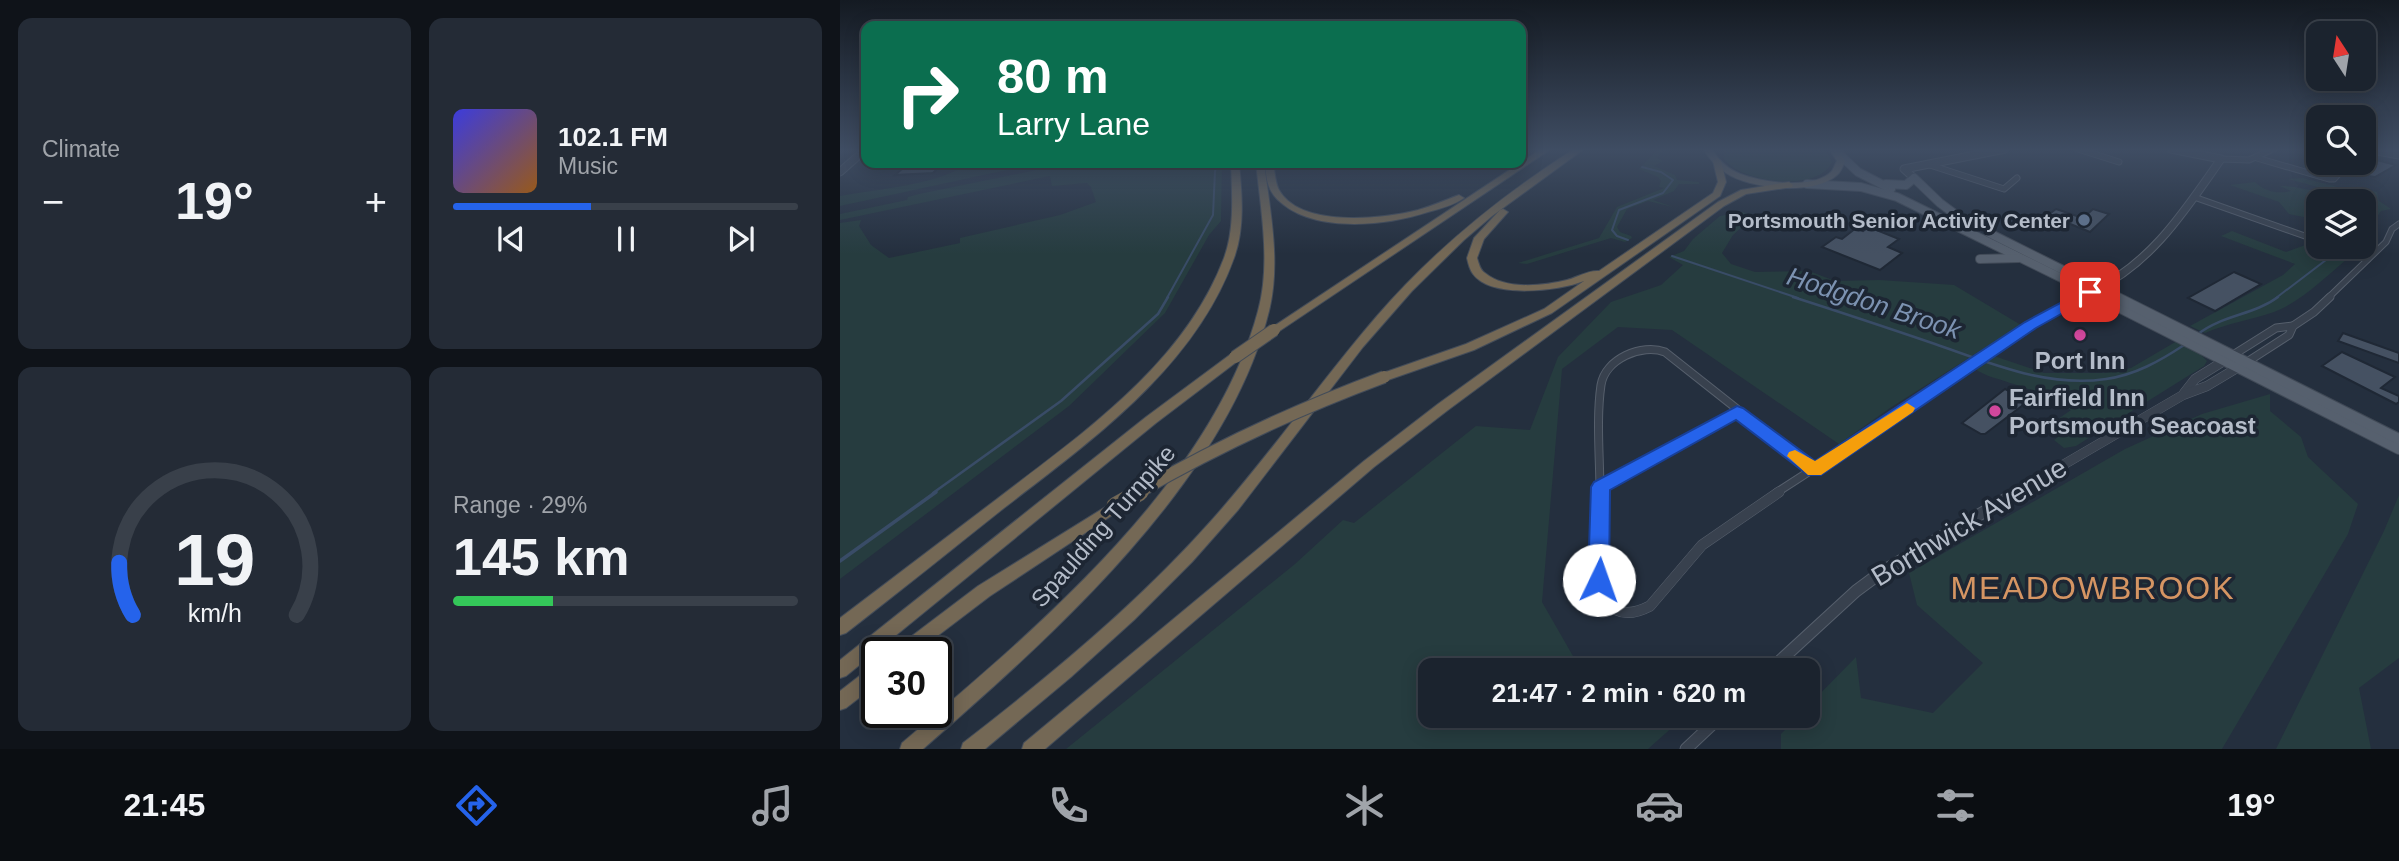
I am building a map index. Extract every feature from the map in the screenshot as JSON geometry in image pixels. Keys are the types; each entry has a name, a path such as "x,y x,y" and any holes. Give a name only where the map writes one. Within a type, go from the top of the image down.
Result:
{"highway":[{"path":"840,628 1086,436 1171,352 1209,300 1230,255 1237,218 1236,184"},
{"name":"Spaulding Turnpike","path":"909,749 997,672 1072,601 1155,507 1211,430 1246,365 1264,311 1268,266 1262,184"},
{"path":"1273,184 1286,203 1312,215 1348,220 1391,218 1432,209 1486,184"},
{"path":"840,670 1151,420 1274,330 1493,184"},
{"path":"970,749 1122,619 1212,530 1293,432 1358,346 1438,257 1503,201 1528,184"},
{"path":"1536,184 1482,231 1472,253 1473,263 1478,273 1489,281 1505,287 1548,289 1587,278 1635,253"},
{"path":"923,637 984,591 1115,506 1186,465 1260,428 1524,324 1570,298 1719,192 1722,184"},
{"path":"1778,184 1793,185"},
{"path":"1031,749 1360,472 1451,401 1721,204 1744,192 1800,184"},
{"path":"840,702 861,686"}],"main road":[{"path":"1880,184 1907,184"},
{"path":"1880,184 2101,288 2228,358"},
{"path":"1920,184 1967,223"},
{"path":"1793,185 1847,185 1879,190 2399,439"},
{"path":"1984,238 1987,250 1980,259 2025,259"},
{"path":"2242,365 2399,449"}],"street":[{"path":"1986,184 2004,189 2010,184"},
{"path":"1814,470 1659,348 1640,348 1632,352 1607,373 1601,383 1599,580 1603,600 1610,609 1623,613 1639,612 1652,606 1694,551 2045,316 2124,276 2203,184"},
{"path":"2194,197 2306,236"},
{"path":"2376,250 2399,224"},
{"path":"2228,358 2276,328 2293,326 2314,312 2368,259"},
{"path":"2242,365 2289,335 2293,326"},
{"name":"Borthwick Avenue","path":"2183,395 2195,379 2228,358"},
{"name":"Borthwick Avenue","path":"1783,658 1856,591 1883,571 2183,395 2207,386 2242,365"},
{"path":"1600,487 1737,412"},
{"path":"1686,749 1708,728"}],"green space":[{"path":"910,184 942,184 840,206 840,196"},
{"path":"968,184 1012,184 840,220 840,214 907,200 908,197"},
{"path":"1088,184 1222,184 1221,221 1209,235 1165,313 1069,406 840,579 840,223 861,220 859,226 871,245 889,258 960,243 960,238 1060,215 1096,202"},
{"path":"1660,184 1699,184 1679,184 1674,191 1653,200 1673,207 1648,201 1627,209 1617,227 1620,232 1631,236 1632,238 1625,242 1611,238 1527,264 1518,263 1599,238 1617,207 1664,188 1659,187"},
{"path":"2258,184 2277,192 2291,191 2280,186 2306,189 2306,217 2289,214 2279,202 2230,185"},
{"path":"2306,184 2326,184 2345,189 2325,189"},
{"path":"2376,192 2379,201 2391,209 2381,211 2376,218"},
{"path":"1742,212 1754,216 1733,235 1722,253 1731,264 1755,272 1809,271 1835,281 1879,280 1954,285 2021,325 1890,408 1839,444 1672,330 1618,327 1562,369 1542,602 1574,658 1418,658 1418,728 1672,728 1648,749 1066,749 1295,564 1343,520 1354,523 1476,426 1530,430 1558,357 1611,302 1661,285 1683,265 1669,257 1684,251 1693,239 1720,216"},
{"path":"2232,231 2286,252 2306,245 2306,259 2347,259 2285,307 2205,333 2190,326 2283,275 2295,264 2221,236"},
{"path":"2177,341 2200,354 2207,361 2204,366 2076,446 2064,448 2054,440 2071,427 2058,419 2071,410 2034,391 1975,369 1994,356 2044,373 2104,373 2131,368"},
{"path":"2270,394 2270,411 2301,437 2308,457 2358,504 2348,534 2222,749 1781,749 1781,734 1787,728 1820,728 1820,694 1856,657 1861,698 1933,713 1983,663 1917,605 1909,573 2125,449 2202,414"},
{"path":"2399,495 2399,658 2359,688 2371,749 2276,749 2384,531"}],"building":[{"name":"Portsmouth Senior Activity Center","path":"2056,209 2083,218 2093,209 2109,214 2090,232 2048,215"},
{"path":"1869,227 1899,239 1888,247 1902,253 1880,270 1822,247 1836,237 1842,239 1856,228 1863,231"},
{"path":"2234,272 2261,284 2215,311 2188,298"},
{"path":"2343,333 2399,353 2399,363 2338,341"},
{"path":"2342,352 2395,377 2381,388 2399,396 2399,402 2396,404 2322,366"},
{"name":"Fairfield Inn Portsmouth Seacoast","path":"2005,389 2028,400 2027,402 1985,434 1962,423"}],"waterway":[{"path":"1167,298 1213,215 1214,184"},
{"name":"Hodgdon Brook","path":"1628,240 1617,236 1612,230 1619,210 1663,193 1670,184"},
{"name":"Hodgdon Brook","path":"1672,256 1798,298"},
{"name":"Hodgdon Brook","path":"2276,298 2327,259"},
{"path":"933,493 1061,401 1158,314 1168,297"},
{"name":"Hodgdon Brook","path":"1793,297 1998,366 2062,380 2106,379 2127,374 2156,362 2184,345"},
{"name":"Hodgdon Brook","path":"2198,334 2278,297"},
{"path":"840,561 936,492"}],"slow traffic":[{"path":"1795,456 1814,470 1907,408"}],"place":[{"name":"Portsmouth Senior Activity Center","path":"2084,220"},
{"name":"Port Inn","path":"2080,335"},
{"name":"Fairfield Inn Portsmouth Seacoast","path":"1995,411"}],"district":[{"name":"MEADOWBROOK","path":"2093,588"}],"route":[{"path":"1599,580 1600,487 1737,412 1814,470 1989,352 2090,292"}]}
